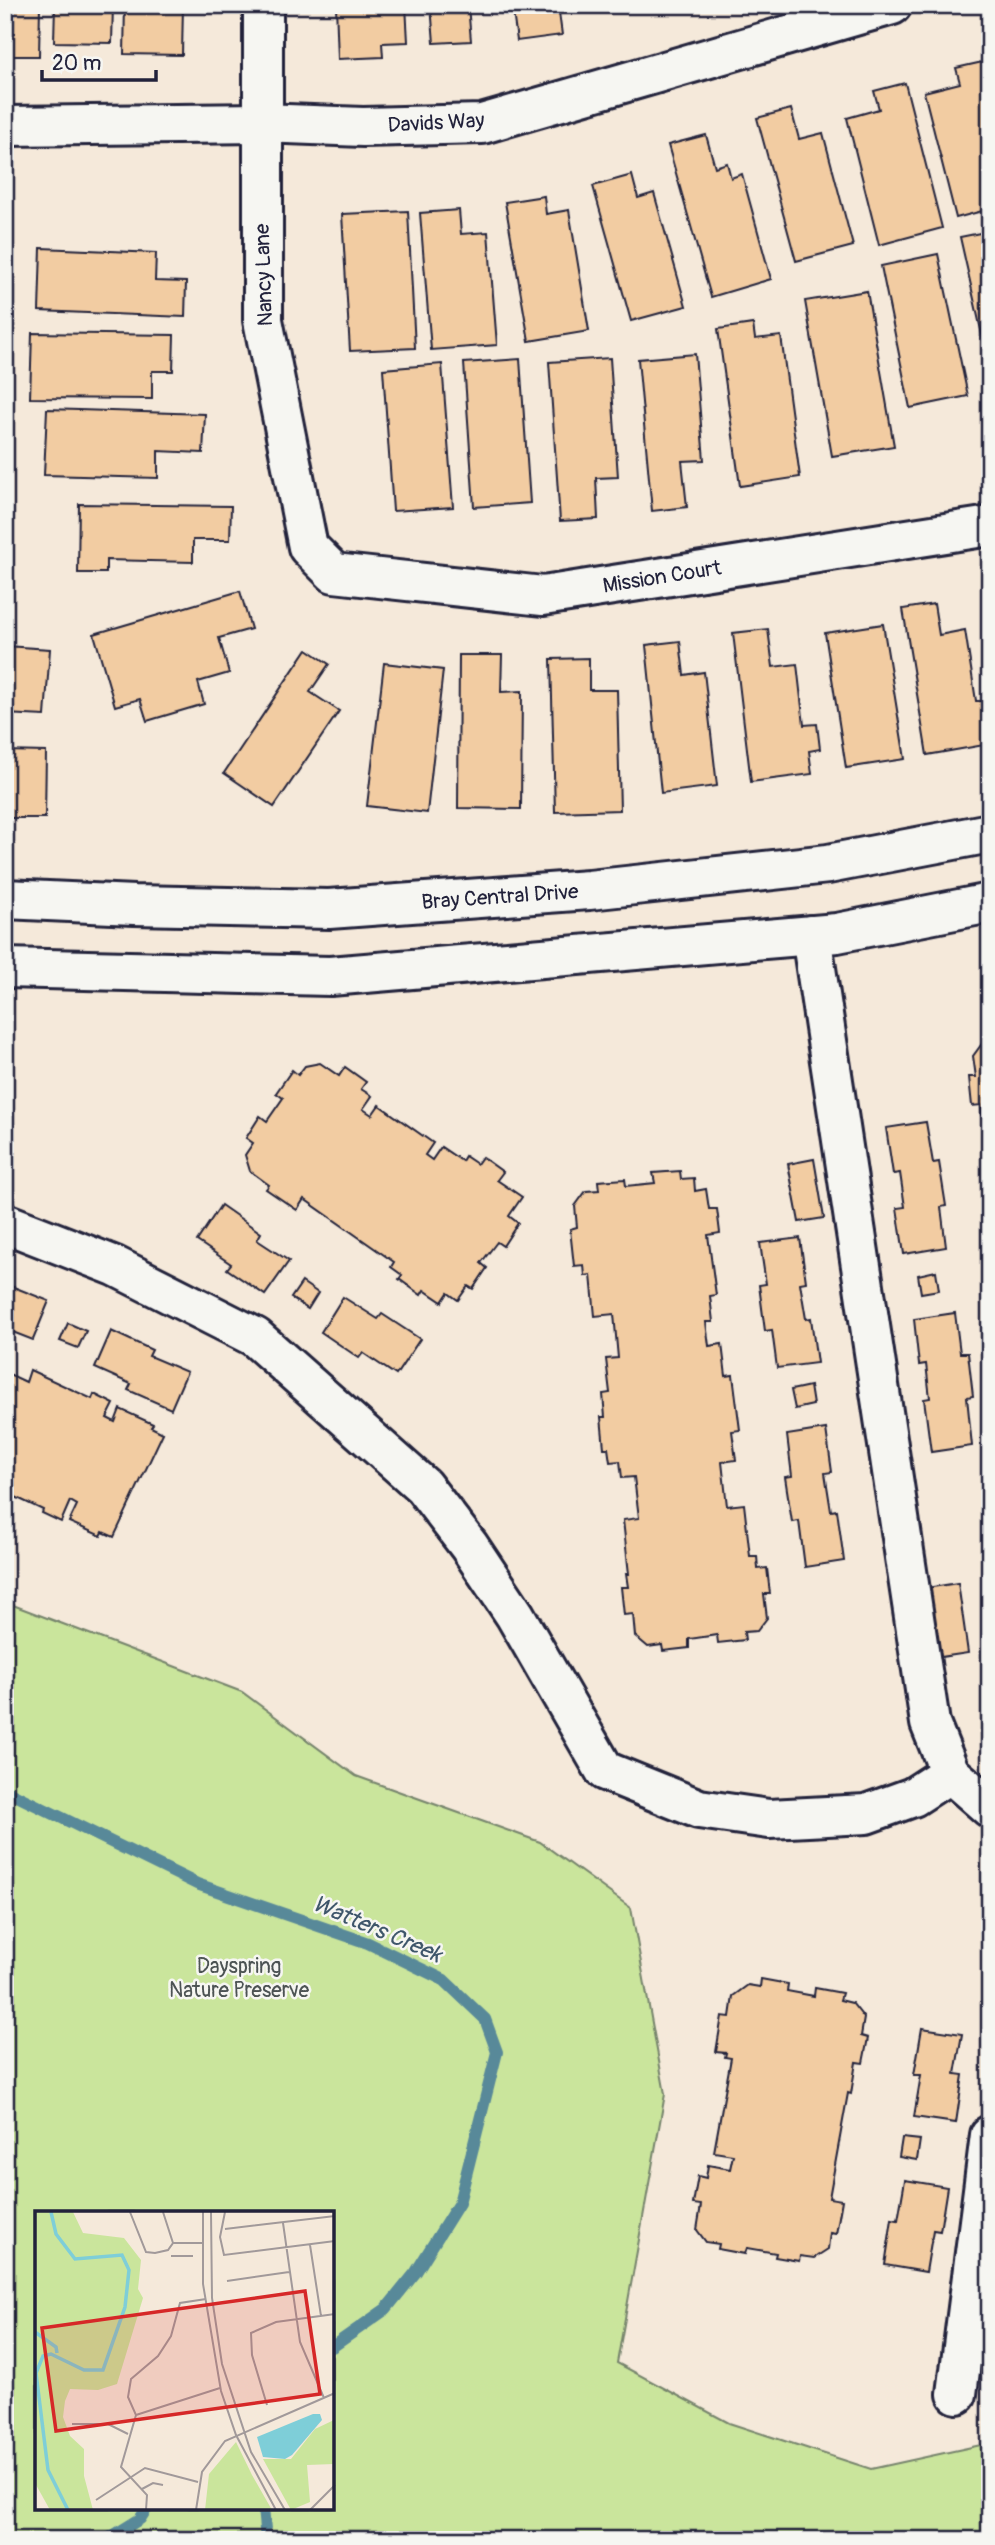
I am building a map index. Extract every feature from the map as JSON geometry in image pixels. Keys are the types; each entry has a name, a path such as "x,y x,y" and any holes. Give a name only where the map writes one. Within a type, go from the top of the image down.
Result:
{"street":[{"name":"Nancy Lane","path":"263,5 262,320 308,547 334,573"},
{"name":"Davids Way","path":"5,126 262,123 363,127 482,124 892,5"},
{"name":"Mission Court","path":"334,573 543,596 990,526"},
{"name":"Bray Central Drive","path":"5,899 329,909 589,890 828,864 990,833"},
{"path":"5,968 330,976 837,933 990,903"},
{"path":"811,935 930,1723 950,1773 990,1808"},
{"path":"5,1223 115,1266 255,1337 423,1486 469,1546 515,1615 605,1771 699,1810 769,1819 866,1814 914,1797 950,1773"},
{"path":"957,2394 990,2135"}],"green space":[{"name":"Dayspring Nature Preserve","path":"5,1602 242,1692 356,1776 540,1842 631,1908 665,2094 617,2363 729,2423 871,2469 990,2443 990,2540 5,2540"}],"building":[{"path":"5,5 40,5 39,56 5,56"},
{"path":"55,5 113,5 112,43 54,42"},
{"path":"125,5 183,5 182,55 124,54"},
{"path":"336,5 406,5 408,42 382,43 383,57 338,59"},
{"path":"431,5 468,5 471,41 434,43"},
{"path":"512,5 558,5 562,35 517,41"},
{"path":"614,5 638,5 616,11"},
{"path":"987,61 990,72 990,209 956,218 924,92 960,83 956,68"},
{"path":"905,83 942,228 879,245 847,118 879,109 874,91"},
{"path":"791,109 799,139 823,133 853,246 796,261 757,118"},
{"path":"706,135 715,167 727,163 731,178 742,174 771,279 711,297 668,145"},
{"path":"632,175 638,198 654,193 686,306 631,321 593,186"},
{"path":"544,196 546,214 569,210 589,331 529,341 505,202"},
{"path":"459,210 461,234 488,232 497,345 431,350 420,213"},
{"path":"408,211 415,348 350,351 342,214"},
{"path":"990,231 990,370 960,237"},
{"path":"41,248 156,253 155,281 186,282 185,317 39,311"},
{"path":"938,254 968,396 910,408 881,266"},
{"path":"867,291 894,446 832,456 805,301"},
{"path":"753,324 755,339 781,336 800,477 740,486 718,329"},
{"path":"32,333 174,335 173,371 152,371 152,399 30,398"},
{"path":"695,354 704,460 682,461 687,507 652,511 638,359"},
{"path":"610,358 618,477 596,478 598,519 560,521 549,362"},
{"path":"520,359 530,503 474,507 464,363"},
{"path":"442,364 453,507 393,511 383,369"},
{"path":"47,409 205,414 203,453 158,451 158,478 44,475"},
{"path":"79,504 231,506 230,540 193,540 193,562 106,560 106,573 78,573"},
{"path":"240,591 251,629 219,638 229,673 198,682 204,704 147,721 140,699 115,706 94,634"},
{"path":"934,604 939,635 965,630 976,701 982,701 990,744 927,755 903,609"},
{"path":"883,624 905,759 846,768 825,633"},
{"path":"768,629 773,667 797,664 804,725 817,724 820,749 809,751 812,774 751,782 733,633"},
{"path":"680,641 684,675 704,672 717,786 661,793 646,645"},
{"path":"5,646 50,649 45,716 5,714"},
{"path":"307,649 329,664 310,692 339,711 274,807 224,773"},
{"path":"459,655 502,655 501,692 522,691 521,809 458,808"},
{"path":"589,658 589,690 617,690 620,810 555,812 551,659"},
{"path":"384,663 443,670 427,813 367,806"},
{"path":"5,751 46,752 45,818 5,818"},
{"path":"990,1040 990,1132 989,1121 983,1121 981,1105 972,1106 969,1077 976,1077 973,1056 984,1041"},
{"path":"320,1063 339,1076 345,1067 366,1082 361,1089 372,1096 363,1109 372,1115 379,1105 433,1143 425,1155 432,1160 441,1147 462,1161 465,1156 477,1164 482,1157 503,1172 497,1180 522,1197 509,1216 518,1223 503,1246 497,1242 481,1263 487,1268 473,1289 468,1286 458,1300 448,1293 442,1302 424,1290 421,1295 399,1279 402,1275 391,1267 394,1262 304,1199 297,1210 266,1189 269,1185 250,1171 245,1155 253,1143 246,1138 260,1116 267,1121 283,1098 276,1093 292,1070 298,1075 305,1066"},
{"path":"926,1122 933,1163 939,1162 946,1206 941,1207 946,1247 904,1254 897,1208 905,1207 900,1173 893,1174 886,1128"},
{"path":"814,1159 824,1218 799,1222 788,1164"},
{"path":"680,1171 681,1179 694,1178 695,1191 706,1189 709,1209 717,1209 720,1233 708,1235 716,1295 710,1296 713,1322 706,1322 709,1346 722,1344 726,1376 733,1375 740,1430 732,1431 736,1460 722,1462 727,1506 744,1504 750,1556 757,1556 758,1569 767,1568 770,1594 764,1594 767,1618 757,1631 744,1632 745,1640 718,1643 717,1635 689,1639 689,1648 663,1651 662,1645 648,1647 635,1636 633,1614 624,1615 621,1587 628,1587 626,1574 629,1574 623,1520 639,1518 634,1477 622,1478 620,1461 610,1462 608,1448 604,1448 601,1417 605,1417 603,1394 610,1393 606,1359 618,1358 614,1314 595,1316 591,1275 585,1276 584,1265 574,1266 570,1229 577,1227 575,1206 586,1191 599,1190 598,1181 625,1179 626,1186 655,1183 653,1173"},
{"path":"221,1205 261,1233 257,1240 289,1261 265,1295 227,1269 231,1264 197,1241"},
{"path":"800,1238 806,1282 800,1283 806,1319 811,1318 817,1363 777,1368 772,1330 765,1331 759,1285 766,1284 760,1243"},
{"path":"936,1271 939,1290 921,1293 918,1275"},
{"path":"302,1282 318,1293 308,1309 291,1298"},
{"path":"11,1286 49,1301 33,1340 5,1329 5,1290 9,1291"},
{"path":"343,1297 378,1319 382,1314 420,1339 396,1375 363,1353 359,1358 321,1332"},
{"path":"955,1313 960,1353 968,1353 973,1396 967,1397 972,1446 931,1452 924,1399 930,1398 926,1364 919,1365 914,1319"},
{"path":"68,1323 86,1331 78,1348 60,1341"},
{"path":"111,1331 152,1350 149,1356 187,1372 171,1409 128,1390 131,1384 95,1368"},
{"path":"30,1370 92,1399 94,1394 114,1404 107,1418 115,1422 120,1409 153,1424 151,1427 163,1433 114,1537 103,1532 101,1536 69,1522 77,1505 70,1501 61,1522 5,1492 5,1372 26,1382"},
{"path":"810,1386 813,1405 795,1409 791,1390"},
{"path":"826,1429 832,1472 825,1473 831,1511 837,1510 844,1561 805,1567 799,1521 792,1522 785,1477 792,1476 787,1435"},
{"path":"958,1583 968,1653 934,1658 926,1588"},
{"path":"990,1622 990,1642 983,1639"},
{"path":"761,1979 788,1984 787,1991 814,1996 815,1988 842,1993 840,2000 852,2003 864,2018 861,2036 868,2038 863,2063 856,2062 851,2094 848,2093 829,2198 842,2200 836,2234 830,2233 828,2249 814,2258 800,2256 799,2261 775,2257 776,2253 747,2248 745,2254 718,2249 719,2244 706,2242 697,2230 701,2205 693,2204 698,2176 706,2178 708,2165 730,2169 733,2155 714,2152 731,2058 725,2057 726,2053 716,2052 722,2016 730,2017 733,1996 748,1985 760,1987"},
{"path":"922,2028 962,2034 955,2074 963,2075 956,2123 914,2117 921,2075 914,2075"},
{"path":"902,2138 920,2140 917,2160 899,2157"},
{"path":"905,2180 947,2187 940,2231 933,2230 926,2272 885,2265 892,2219 898,2220"}],"waterway":[{"name":"Watters Creek","path":"5,1790 197,1884 368,1943 444,1980 485,2019 497,2052 459,2203 416,2272 386,2309 334,2346"},
{"path":"106,2540 140,2519 146,2510"},
{"name":"Watters Creek","path":"263,2510 266,2540"}]}
